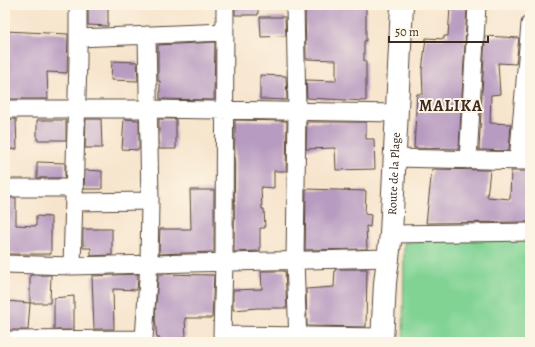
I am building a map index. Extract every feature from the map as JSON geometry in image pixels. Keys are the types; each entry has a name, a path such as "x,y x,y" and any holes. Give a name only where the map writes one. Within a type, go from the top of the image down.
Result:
{"main road":[{"name":"Route de la Plage","path":"382,340 385,283 390,234 402,5"}],"street":[{"path":"72,266 77,108 78,5"},
{"path":"225,5 224,262 221,339 382,340"},
{"path":"295,5 297,111 294,260 299,339"},
{"path":"468,160 477,5"},
{"path":"394,158 524,161 530,24"},
{"path":"78,38 225,32"},
{"path":"5,340 144,341 149,264 150,201 147,35"},
{"path":"5,109 77,108 397,112"},
{"path":"5,188 150,201"},
{"path":"390,234 530,232"},
{"path":"5,264 72,266 388,258"}],"green space":[{"path":"530,237 530,342 403,342 404,242"}],"building":[{"path":"88,5 108,5 108,26 88,25"},
{"path":"235,5 258,5 258,15 235,15"},
{"path":"305,5 366,5 366,41 364,41 364,61 366,61 366,101 307,98 306,80 336,81 336,60 306,59"},
{"path":"450,8 467,9 459,149 414,148 417,94 423,94 422,71 426,38 444,39 444,36 448,36"},
{"path":"260,17 285,17 286,36 261,37"},
{"path":"5,31 68,34 67,73 47,72 48,99 8,99 7,71 5,71"},
{"path":"485,36 519,38 516,64 498,63 500,94 491,95 490,123 511,124 509,151 479,150"},
{"path":"215,42 214,100 160,99 160,81 158,81 158,45"},
{"path":"112,61 137,62 138,81 111,80"},
{"path":"260,75 286,76 287,100 260,99"},
{"path":"16,119 17,149 5,150 5,120"},
{"path":"86,119 101,119 102,148 85,148"},
{"path":"124,119 139,120 139,150 122,149"},
{"path":"159,119 176,119 176,149 159,149"},
{"path":"37,120 66,120 66,140 37,140"},
{"path":"235,120 287,121 286,171 274,171 274,188 261,187 265,228 260,228 260,251 234,252"},
{"path":"307,122 366,122 366,139 374,139 375,169 336,170 335,148 306,149"},
{"path":"37,162 65,163 65,178 37,178"},
{"path":"432,169 490,170 487,197 510,199 511,171 530,171 530,222 426,223"},
{"path":"85,170 102,171 102,189 84,189"},
{"path":"306,189 366,191 365,214 371,215 370,227 366,226 367,249 305,250"},
{"path":"190,190 214,190 214,252 159,254 160,229 191,229"},
{"path":"5,198 16,198 16,225 36,226 36,216 51,217 51,254 5,254"},
{"path":"83,229 112,229 112,255 91,256 91,248 83,248"},
{"path":"335,269 367,269 366,327 307,326 306,289 334,287"},
{"path":"261,271 285,271 287,308 233,310 233,290 262,289"},
{"path":"138,274 137,290 113,289 114,329 94,329 92,276"},
{"path":"158,274 214,275 212,318 185,318 186,337 182,337 182,342 161,342 160,338 157,338 155,319"},
{"path":"30,275 51,275 50,303 30,303"},
{"path":"74,296 74,330 54,330 54,298"},
{"path":"7,301 30,303 28,330 5,330"}],"district":[{"name":"MALIKA","path":"451,106"}]}
